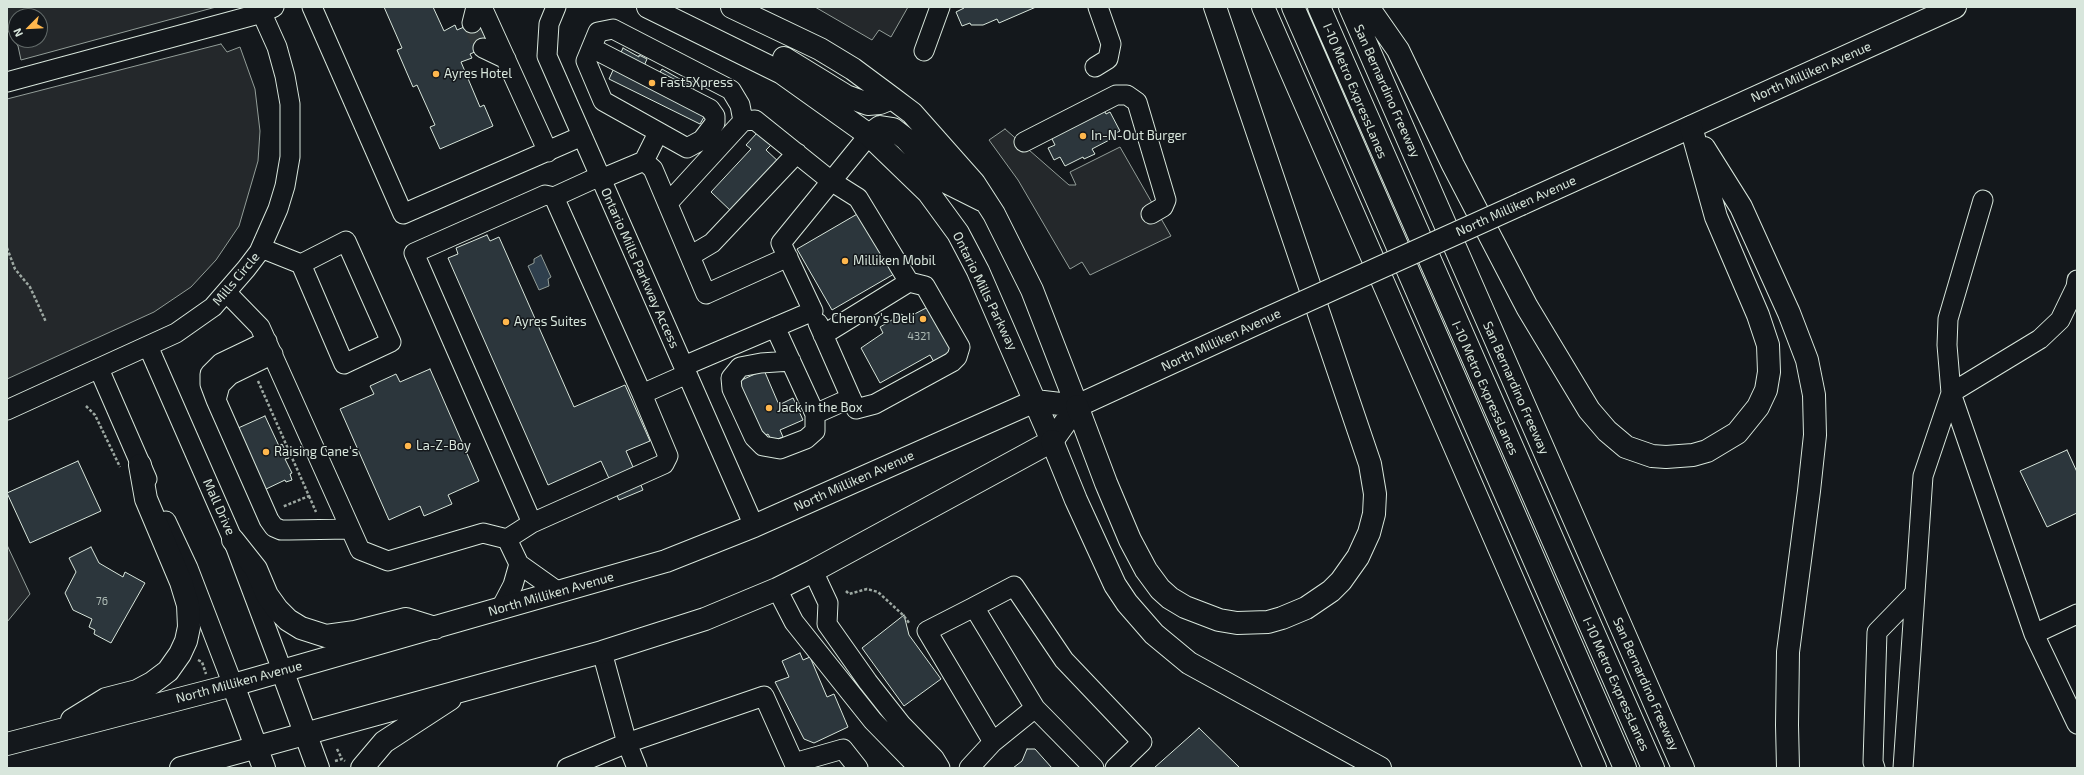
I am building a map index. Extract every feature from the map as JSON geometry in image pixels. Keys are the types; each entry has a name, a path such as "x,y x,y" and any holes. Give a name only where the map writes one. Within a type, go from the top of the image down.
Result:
{"main road":[{"name":"Ontario Mills Parkway","path":"648,7 736,49 782,74 869,135 928,192 958,233 978,271 1035,401 1076,500 1115,585 1127,603 1154,634 1189,663 1380,768"},
{"path":"732,7 820,49 853,69 912,113 974,184 987,202 1032,290 1106,483 1130,540 1146,570 1160,589 1170,598 1185,607 1219,620 1237,623 1268,622 1301,610 1331,591 1352,568 1362,550 1374,514 1375,494 1370,464 1215,7"},
{"path":"1263,7 1595,768"},
{"name":"I-10 Metro ExpressLanes","path":"1293,7 1625,768"},
{"name":"I-10 Metro ExpressLanes","path":"1319,7 1653,768"},
{"name":"San Bernardino Freeway","path":"1350,7 1683,768"},
{"path":"1368,7 1398,50 1452,165 1527,307 1589,410 1596,421 1618,441 1637,452 1652,456 1680,457 1693,455 1720,445 1736,433 1758,407 1766,390 1770,372 1768,345 1758,315 1716,218 1691,127"},
{"name":"North Milliken Avenue","path":"181,768 602,652 705,618 777,589 1052,441 1077,406 1955,7"},
{"path":"736,49 757,47 777,54 846,96 868,104 880,103 892,98"},
{"path":"869,135 880,126 892,130 906,139 944,181 987,202"},
{"path":"1691,127 1745,214 1797,333 1807,360 1814,396 1815,435 1788,652 1788,768"},
{"path":"1035,401 1077,406"},
{"name":"North Milliken Avenue","path":"7,744 233,685 666,561 754,526 1035,401"},
{"path":"52,732 106,699 137,690 152,682 168,670 180,654 186,641 189,627 188,605 181,582 146,499 140,465"},
{"path":"233,540 256,569 267,594 277,609 288,620 301,628 326,636 356,632 406,619 435,628"},
{"path":"282,670 318,768"},
{"path":"233,685 264,768"},
{"path":"362,768 384,742 466,689"}],"street":[{"path":"312,7 403,214 582,136"},
{"path":"482,7 548,152"},
{"name":"Ontario Mills Parkway Access","path":"556,7 548,24 548,56 754,526"},
{"path":"924,51 940,7"},
{"path":"1095,67 1108,59 1111,44 1098,7"},
{"path":"7,82 265,9"},
{"name":"Mills Circle","path":"7,410 100,369 176,333 212,307 246,269 261,248 283,194 290,157 290,104 285,76 265,9"},
{"path":"592,48 710,109 715,116 715,123 702,140 687,148 603,101 586,61 598,32 613,29 731,90 740,105 743,121"},
{"path":"483,48 506,59"},
{"path":"1024,142 1116,95 1127,95 1137,102 1166,200 1163,207 1151,214"},
{"path":"668,204 743,121 755,120 831,181 858,198 909,282 925,286 960,347 958,357 952,362 875,404 856,409 781,243 831,181 869,135"},
{"path":"532,523 414,253 545,195 554,197 644,161 658,133"},
{"path":"690,256 712,243 797,153"},
{"path":"644,161 653,169 706,294 788,257"},
{"path":"226,292 260,327 360,550 388,562 483,533 507,539 532,523 664,464 668,456 554,197"},
{"path":"1983,200 1948,319 1947,345 1951,393 2034,634 2077,724"},
{"path":"261,248 301,264 344,364 391,342 346,241 301,264"},
{"path":"823,334 909,282"},
{"path":"1903,768 1923,476 1951,393 2040,339 2060,320 2070,317 2077,285"},
{"path":"642,394 685,370 813,311"},
{"path":"776,327 815,414 815,431 806,439 780,449 763,446 754,437 732,389 731,378 740,367 760,363 791,361"},
{"name":"Mall Drive","path":"148,346 233,540 282,670"},
{"path":"273,355 221,363 210,374 210,384 216,400 266,514 274,527 281,530 350,529"},
{"path":"100,369 140,465 188,568 233,685"},
{"path":"815,414 851,398"},
{"path":"507,539 519,564 557,591"},
{"path":"501,608 513,585 519,564"},
{"path":"812,570 828,603 827,624 868,682 901,724 934,758 940,768"},
{"path":"993,742 927,631 1014,586 1064,660 1142,742 1116,768"},
{"path":"777,589 794,622 873,721 919,768"},
{"path":"1875,768 1873,762 1877,632 1915,593"},
{"path":"974,607 1035,708 1094,768"},
{"path":"2034,634 2077,614"},
{"path":"602,652 627,743 637,768"},
{"path":"567,768 627,743 764,696 794,763 843,749 858,768"},
{"path":"970,768 993,742 1035,708"}],"path":[{"path":"7,248 15,269 30,287 46,322"},
{"path":"266,514 309,496 258,379 273,355"},
{"path":"846,591 850,594 867,589 878,592 903,615 913,629"},
{"path":"337,749 342,759"}],"shaded area":[{"path":"7,7 216,7 21,60 18,48 48,48 48,8 8,8 8,31"},
{"path":"815,7 908,7 891,37 879,30 872,40"},
{"path":"221,44 227,52 240,47 255,89 260,131 258,161 239,226 216,260 191,287 154,312 7,379 7,99"},
{"path":"1005,129 1069,185 1076,185 1070,172 1120,147 1171,236 1090,275 1082,262 1070,269 1018,180 989,140"},
{"path":"7,545 30,594 7,622"}],"water":[{"path":"541,255 551,277 548,279 549,286 539,290 528,266 534,263 534,259"}],"building":[{"name":"Ayres Hotel","path":"384,7 433,7 444,31 455,25 457,30 485,18 496,43 470,54 472,58 461,62 480,107 484,105 493,126 440,149 430,127 435,125 417,85 413,87 397,50 402,48"},
{"path":"963,7 1036,7 999,23 997,19 983,25 971,25 970,23 962,26 956,12 964,8"},
{"name":"Fast5Xpress","path":"623,48 639,57 639,55 647,59 644,66 659,74 662,69 694,87 693,91 704,117 700,124 609,79"},
{"name":"In-N-Out Burger","path":"1103,108 1106,114 1110,112 1120,131 1114,134 1115,137 1092,149 1095,154 1084,159 1083,157 1065,166 1060,157 1054,160 1048,148 1055,145 1050,135"},
{"path":"757,133 771,145 766,150 780,163 733,213 711,192 751,149 746,145"},
{"name":"Milliken Mobil","path":"859,213 894,274 832,310 797,249"},
{"name":"Ayres Suites","path":"487,235 490,241 499,237 574,407 625,385 650,441 626,451 643,490 619,500 601,461 548,485 448,258 458,254 456,248"},
{"name":"Milliken Mobil","path":"928,307 964,342 934,362 930,355 880,383 861,348 883,333 880,327 902,314 905,319"},
{"path":"430,369 479,481 448,495 452,504 424,516 420,506 389,520 340,409 374,394 370,386 396,374 400,382"},
{"name":"Jack in the Box","path":"764,370 779,405 793,398 803,420 780,430 783,437 772,441 768,434 760,438 735,383"},
{"name":"Raising Cane's","path":"265,416 279,446 282,444 289,458 285,459 292,473 290,474 292,480 286,482 285,480 264,490 236,429"},
{"path":"2067,450 2077,472 2077,513 2047,527 2020,471"},
{"path":"78,461 101,511 30,543 7,493"},
{"path":"91,547 99,563 123,577 125,572 145,583 111,643 94,634 95,630 89,627 92,619 73,610 65,593 76,572 69,558"},
{"path":"904,615 909,635 941,679 904,706 862,648"},
{"path":"800,653 803,660 810,657 827,697 834,694 848,727 814,743 804,739 775,682 789,677 782,661"},
{"path":"1199,728 1240,768 1154,768"},
{"path":"1027,749 1035,749 1052,768 1013,768 1022,761"}],"tunnel":[{"path":"472,23 483,48"}],"place":[{"name":"Ayres Hotel","path":"436,74"},
{"name":"Fast5Xpress","path":"652,83"},
{"name":"In-N-Out Burger","path":"1083,136"},
{"name":"Milliken Mobil","path":"845,261"},
{"name":"Cherony's Deli","path":"923,319"},
{"name":"Ayres Suites","path":"506,322"},
{"name":"Jack in the Box","path":"769,408"},
{"name":"La-Z-Boy","path":"408,446"},
{"name":"Raising Cane's","path":"266,452"}]}
